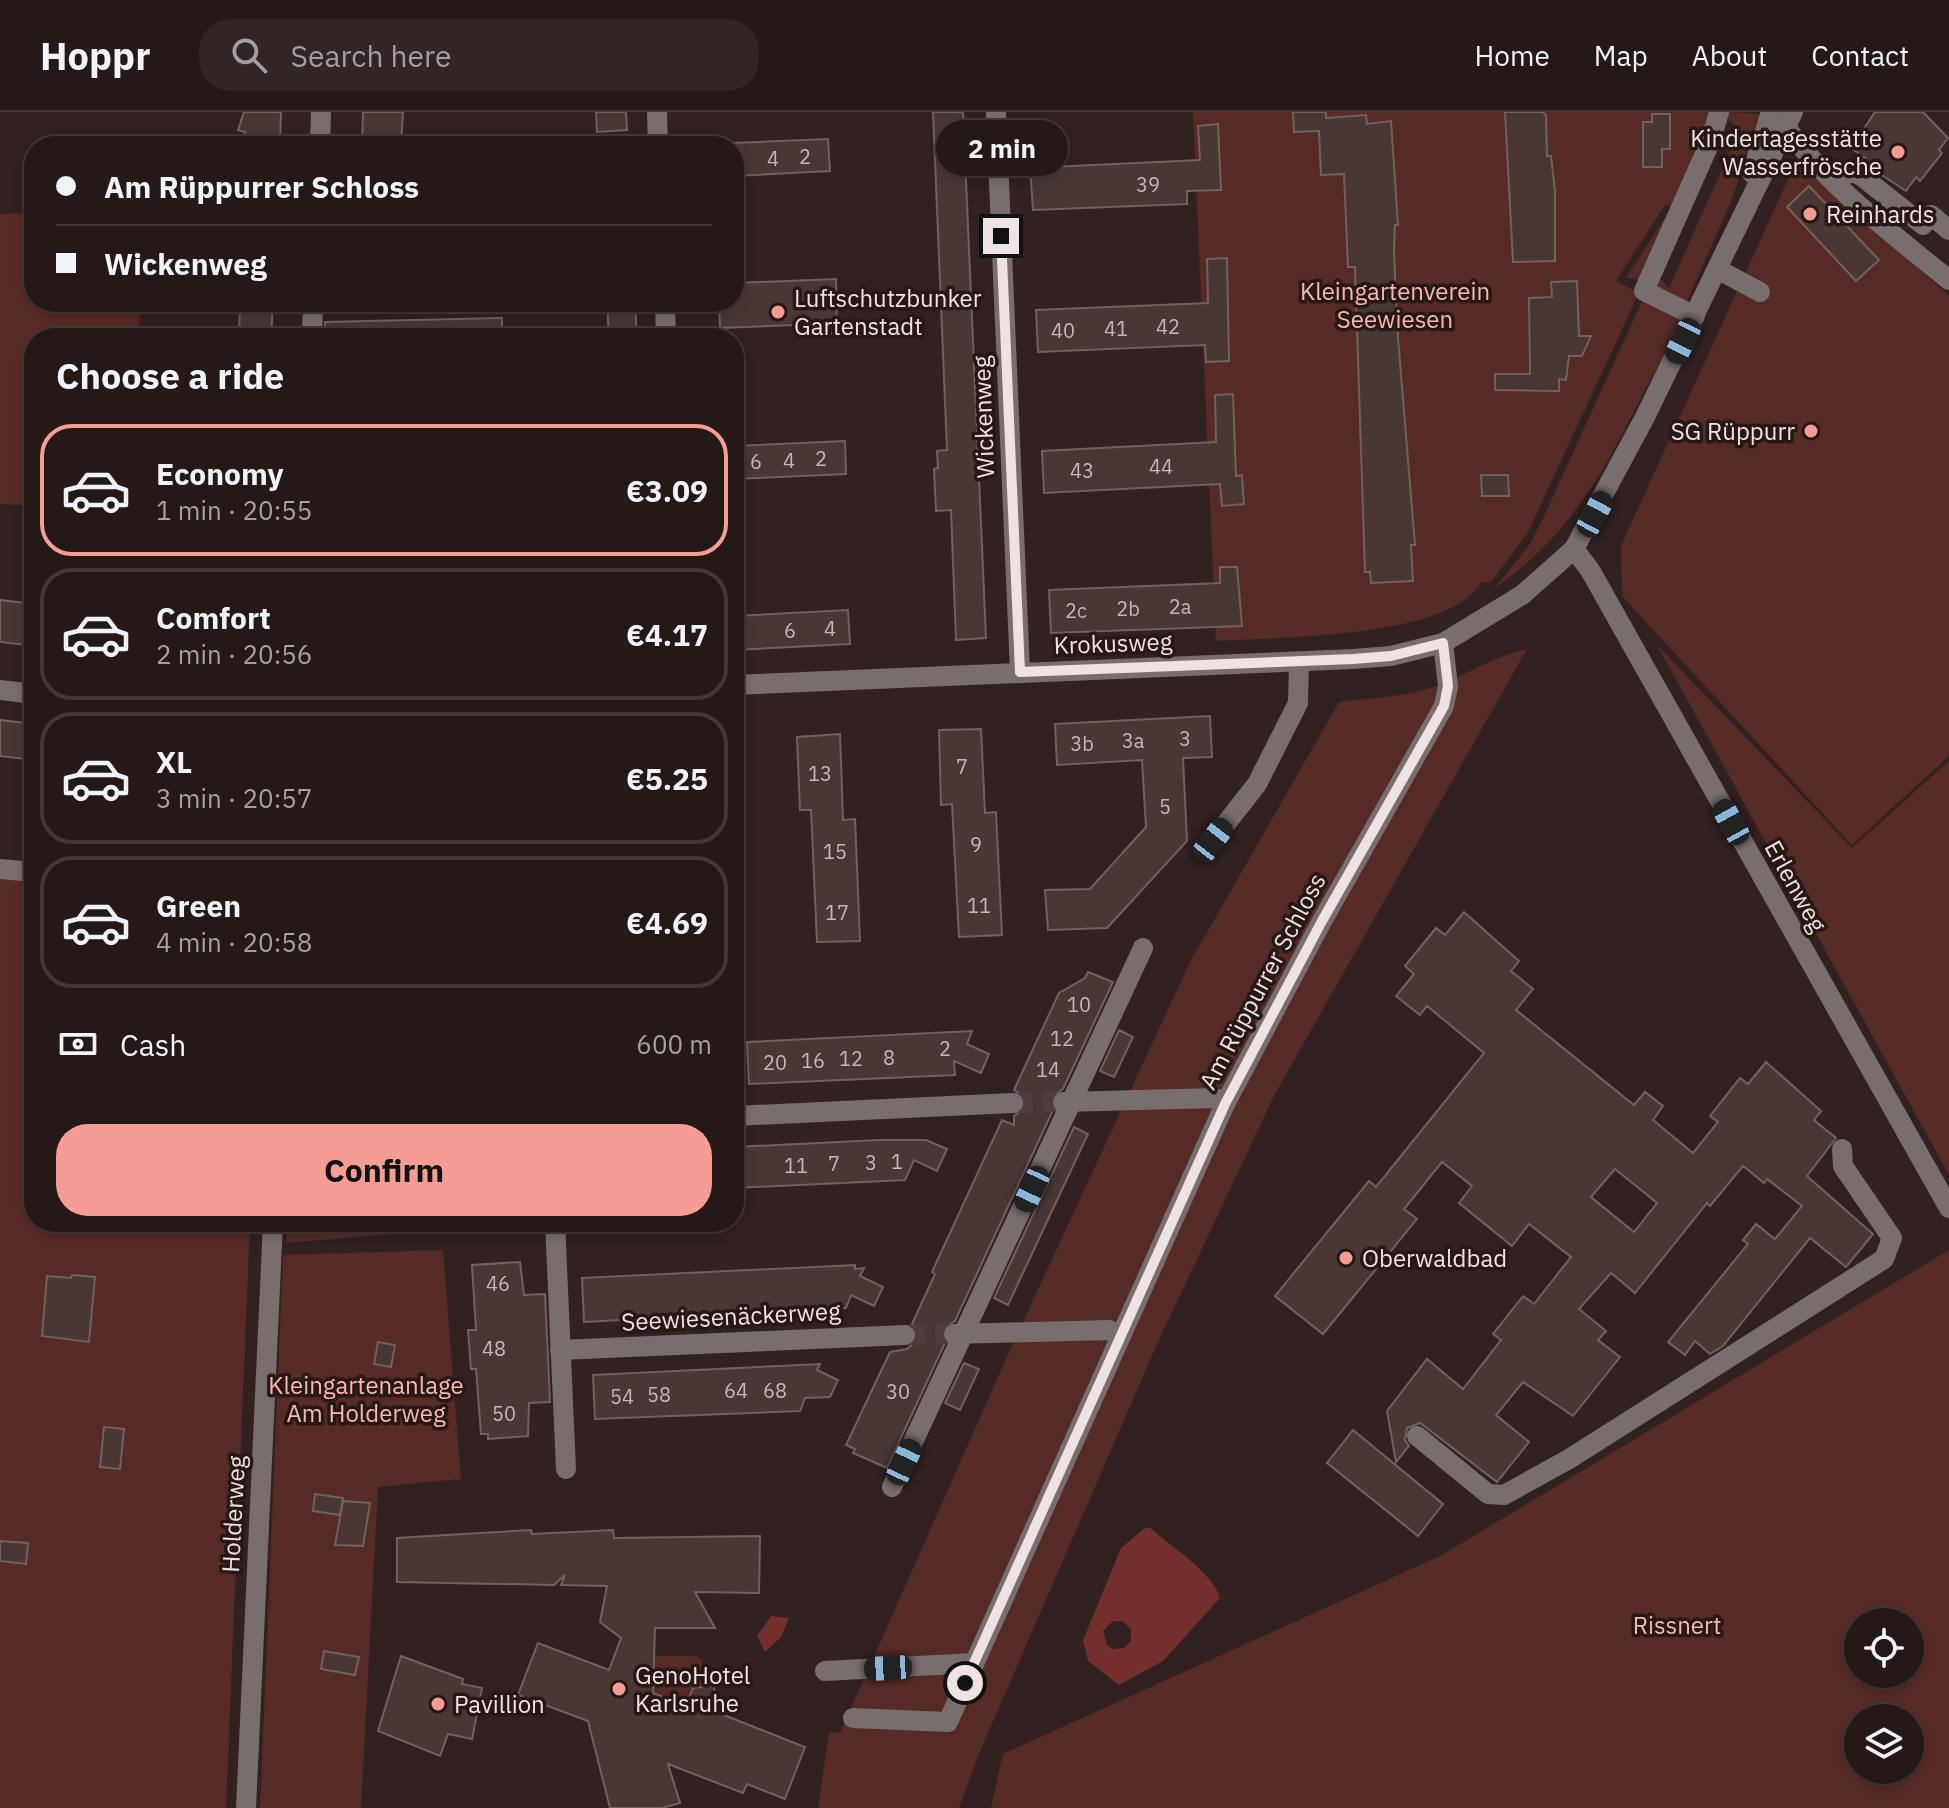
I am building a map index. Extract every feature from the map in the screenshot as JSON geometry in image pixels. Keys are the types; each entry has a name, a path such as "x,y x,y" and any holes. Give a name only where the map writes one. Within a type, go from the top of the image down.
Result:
{"street":[{"path":"320,136 321,112"},
{"path":"657,112 658,136"},
{"name":"Wickenweg","path":"996,112 1020,672"},
{"path":"1695,316 1644,291 1711,140 1719,112"},
{"path":"1443,643 1522,595 1574,549 1695,316 1730,242 1781,116 1836,184 1949,280"},
{"path":"1836,184 1849,171 1860,175 1923,225 1931,215 1949,230"},
{"path":"1717,269 1760,292"},
{"name":"Erlenweg","path":"1574,549 1590,570 1949,1208"},
{"name":"Krokusweg","path":"744,685 1299,662 1391,656 1443,643"},
{"name":"Am Rüppurrer Schloss","path":"853,1718 948,1722 1225,1104 1322,921 1434,726 1448,686 1443,643"},
{"path":"1213,840 1257,784 1298,703 1299,662"},
{"path":"0,690 24,693"},
{"path":"0,869 24,871"},
{"path":"892,1487 957,1334 1064,1102 1143,948"},
{"path":"1064,1102 1215,1098 1225,1104"},
{"path":"744,1116 1013,1103"},
{"path":"1417,1436 1488,1494 1504,1495 1569,1459 1884,1259 1892,1238 1843,1166 1842,1149"},
{"name":"Holderweg","path":"246,1808 273,1232"},
{"path":"555,1232 566,1469"},
{"path":"957,1334 1109,1330 1119,1335"},
{"name":"Seewiesenäckerweg","path":"560,1350 905,1335"},
{"path":"825,1671 974,1663"}],"green space":[{"name":"Kleingartenverein Seewiesen","path":"1193,112 1712,112 1672,206 1665,205 1616,281 1639,293 1527,534 1491,582 1481,582 1463,601 1435,615 1400,625 1318,636 1216,641"},
{"path":"1727,112 1760,114 1731,202 1687,301 1657,289 1658,276 1669,288 1739,131 1726,116"},
{"name":"SG Rüppurr","path":"1799,155 1949,296 1949,756 1852,845 1622,596 1621,546"},
{"path":"24,213 24,312 140,312 139,328 24,328 24,505 0,504 0,214"},
{"path":"1668,213 1640,280 1626,278"},
{"path":"1644,297 1680,319 1667,349 1612,453 1581,503 1543,548 1494,589 1530,544"},
{"path":"1657,645 1852,848 1949,761 1949,1175"},
{"path":"1527,649 1275,1094 1158,1342 978,1756 959,1808 818,1808 829,1732 840,1733 1013,1343 1190,962 1339,702 1431,688 1502,656"},
{"path":"0,876 24,878 24,1232 250,1232 226,1808 0,1808"},
{"path":"287,1232 415,1232 286,1243"},
{"name":"Kleingartenanlage Am Holderweg","path":"443,1250 461,1479 378,1487 361,1808 260,1808 283,1255"},
{"name":"Rissnert","path":"1949,1250 1949,1808 991,1808 1003,1754 1442,1555"},
{"path":"655,1656 696,1656 702,1660 701,1687 693,1688 686,1706 653,1693"}],"shaded area":[{"path":"1145,1528 1150,1528 1201,1570 1220,1598 1163,1661 1119,1685 1088,1661 1083,1640 1121,1548","holes":["1113,1621 1122,1621 1131,1629 1131,1641 1124,1648 1112,1649 1107,1645 1103,1631"]},
{"path":"771,1616 789,1618 781,1637 765,1652 757,1636"}],"building":[{"path":"244,112 281,112 280,136 244,136 245,132 238,130"},
{"path":"363,112 403,112 402,136 362,136"},
{"path":"596,112 626,112 627,130 597,132"},
{"path":"933,112 963,112 986,638 956,640 951,510 936,511 934,469 938,468 937,451 947,450"},
{"path":"1293,112 1326,112 1326,118 1366,115 1367,124 1391,121 1398,225 1395,225 1394,252 1398,338 1415,545 1411,545 1413,581 1371,583 1370,572 1365,572 1355,267 1348,267 1344,174 1321,175 1319,131 1294,132"},
{"path":"1505,112 1542,112 1546,115 1547,156 1551,156 1555,191 1555,261 1513,262"},
{"name":"Kindertagesstätte Wasserfrösche","path":"1875,112 1923,112 1948,138 1939,150 1942,153 1920,181 1916,177 1906,191 1862,162 1865,158 1851,148"},
{"path":"1652,114 1670,114 1670,149 1662,149 1662,167 1643,167 1643,122 1652,122"},
{"path":"1218,124 1221,190 1187,191 1187,204 1033,210 1030,168 1200,160 1198,126"},
{"path":"828,139 830,171 744,175 744,143"},
{"path":"1809,186 1879,260 1856,281 1787,207"},
{"path":"1227,258 1229,361 1206,362 1205,345 1038,352 1036,310 1208,303 1207,259"},
{"name":"Luftschutzbunker Gartenstadt","path":"836,279 837,333 820,334 820,324 720,328 719,312 744,312 744,283"},
{"path":"1577,281 1579,336 1591,336 1582,356 1569,356 1566,380 1559,379 1559,391 1495,390 1495,374 1530,374 1529,298 1552,297 1551,282"},
{"path":"240,312 272,312 272,328 239,328"},
{"path":"608,312 636,312 636,328 608,328"},
{"path":"502,318 502,328 325,328 325,322"},
{"path":"1233,394 1236,476 1242,475 1244,504 1222,506 1220,484 1044,493 1042,451 1216,442 1215,395"},
{"path":"845,441 846,474 744,479 744,446"},
{"path":"1481,475 1508,475 1509,496 1482,496"},
{"path":"1220,567 1237,567 1242,626 1051,633 1049,590 1220,583"},
{"path":"0,600 24,603 24,645 0,642"},
{"path":"848,610 850,644 744,649 744,615"},
{"path":"1210,716 1212,757 1183,758 1187,841 1107,928 1048,930 1045,890 1090,889 1146,827 1142,760 1057,765 1055,724"},
{"path":"0,720 24,723 24,759 0,756"},
{"path":"981,729 985,813 996,812 1002,935 959,937 952,804 941,805 939,730"},
{"path":"840,734 843,820 855,819 860,941 817,942 811,810 800,810 797,737"},
{"path":"1464,912 1519,961 1511,971 1533,989 1516,1010 1634,1105 1645,1092 1663,1106 1653,1120 1693,1153 1718,1122 1710,1116 1740,1078 1748,1084 1766,1062 1821,1111 1814,1120 1836,1138 1807,1176 1873,1234 1846,1267 1810,1238 1723,1346 1710,1354 1695,1341 1685,1355 1668,1342 1748,1244 1743,1240 1756,1224 1775,1239 1802,1206 1767,1179 1764,1183 1743,1166 1710,1206 1707,1203 1635,1293 1611,1273 1579,1309 1606,1331 1598,1340 1620,1357 1573,1416 1523,1382 1496,1415 1529,1442 1497,1482 1420,1423 1407,1428 1405,1440 1409,1446 1396,1462 1387,1411 1427,1359 1463,1389 1501,1340 1493,1334 1523,1296 1534,1304 1571,1257 1529,1224 1512,1246 1459,1203 1472,1186 1442,1162 1404,1209 1417,1219 1323,1334 1275,1296 1369,1181 1376,1187 1484,1053 1427,1006 1420,1015 1396,996 1414,974 1405,966 1436,928 1445,935","holes":["1615,1169 1657,1203 1634,1232 1591,1197"]},
{"path":"1088,972 1113,982 1063,1089 1051,1097 1053,1110 955,1321 942,1329 945,1343 887,1468 853,1453 855,1449 846,1445 890,1352 907,1349 917,1340 918,1334 912,1324 935,1274 932,1272 1002,1120 1014,1125 1014,1116 1025,1108 1024,1097 1014,1090 1059,993 1085,978"},
{"path":"1119,1030 1133,1037 1114,1077 1100,1071"},
{"path":"972,1031 967,1044 989,1054 981,1073 954,1061 955,1075 749,1084 747,1042"},
{"path":"1074,1127 1088,1134 1008,1305 994,1298"},
{"path":"926,1140 947,1149 937,1171 914,1160 905,1180 744,1188 744,1147"},
{"path":"520,1262 524,1295 545,1294 550,1402 529,1403 528,1436 488,1439 488,1434 481,1434 476,1369 471,1369 468,1330 476,1330 472,1265"},
{"path":"855,1265 855,1269 864,1268 860,1276 883,1287 874,1306 851,1295 846,1308 584,1322 582,1278"},
{"path":"72,1275 95,1277 89,1342 42,1336 47,1276 71,1278"},
{"path":"378,1342 395,1345 391,1367 374,1364"},
{"path":"964,1363 979,1369 960,1410 945,1403"},
{"path":"820,1364 817,1370 838,1380 830,1397 805,1398 800,1411 595,1419 593,1375"},
{"path":"104,1427 124,1429 120,1469 100,1467"},
{"path":"1353,1430 1443,1504 1418,1536 1327,1463"},
{"path":"315,1494 343,1498 340,1515 313,1511"},
{"path":"343,1501 370,1503 363,1546 335,1545"},
{"path":"531,1530 532,1534 613,1530 614,1538 760,1536 759,1593 695,1592 715,1628 655,1628 653,1693 686,1706 693,1688 714,1685 716,1712 805,1747 785,1799 747,1784 743,1793 668,1764 680,1803 662,1808 610,1808 588,1721 518,1695 538,1643 609,1670 621,1638 600,1622 607,1586 561,1585 565,1575 554,1585 397,1582 397,1538"},
{"path":"0,1541 28,1543 26,1564 0,1561"},
{"path":"324,1651 359,1657 355,1675 321,1669"},
{"name":"Pavillion","path":"401,1656 463,1679 462,1684 482,1688 472,1739 448,1734 440,1756 378,1731"}],"tunnel":[{"path":"1013,1103 1057,1102"},
{"path":"905,1335 950,1334"}],"place":[{"name":"Kindertagesstätte Wasserfrösche","path":"1898,152"},
{"name":"Reinhards","path":"1810,214"},
{"name":"Luftschutzbunker Gartenstadt","path":"778,312"},
{"name":"SG Rüppurr","path":"1811,431"},
{"name":"Oberwaldbad","path":"1346,1258"},
{"name":"GenoHotel Karlsruhe","path":"619,1689"},
{"name":"Pavillion","path":"438,1704"}],"route":[{"path":"965,1683 1225,1104 1322,921 1434,726 1444,706 1448,686 1443,643 1420,651 1353,659 1020,672 1001,236"}]}
